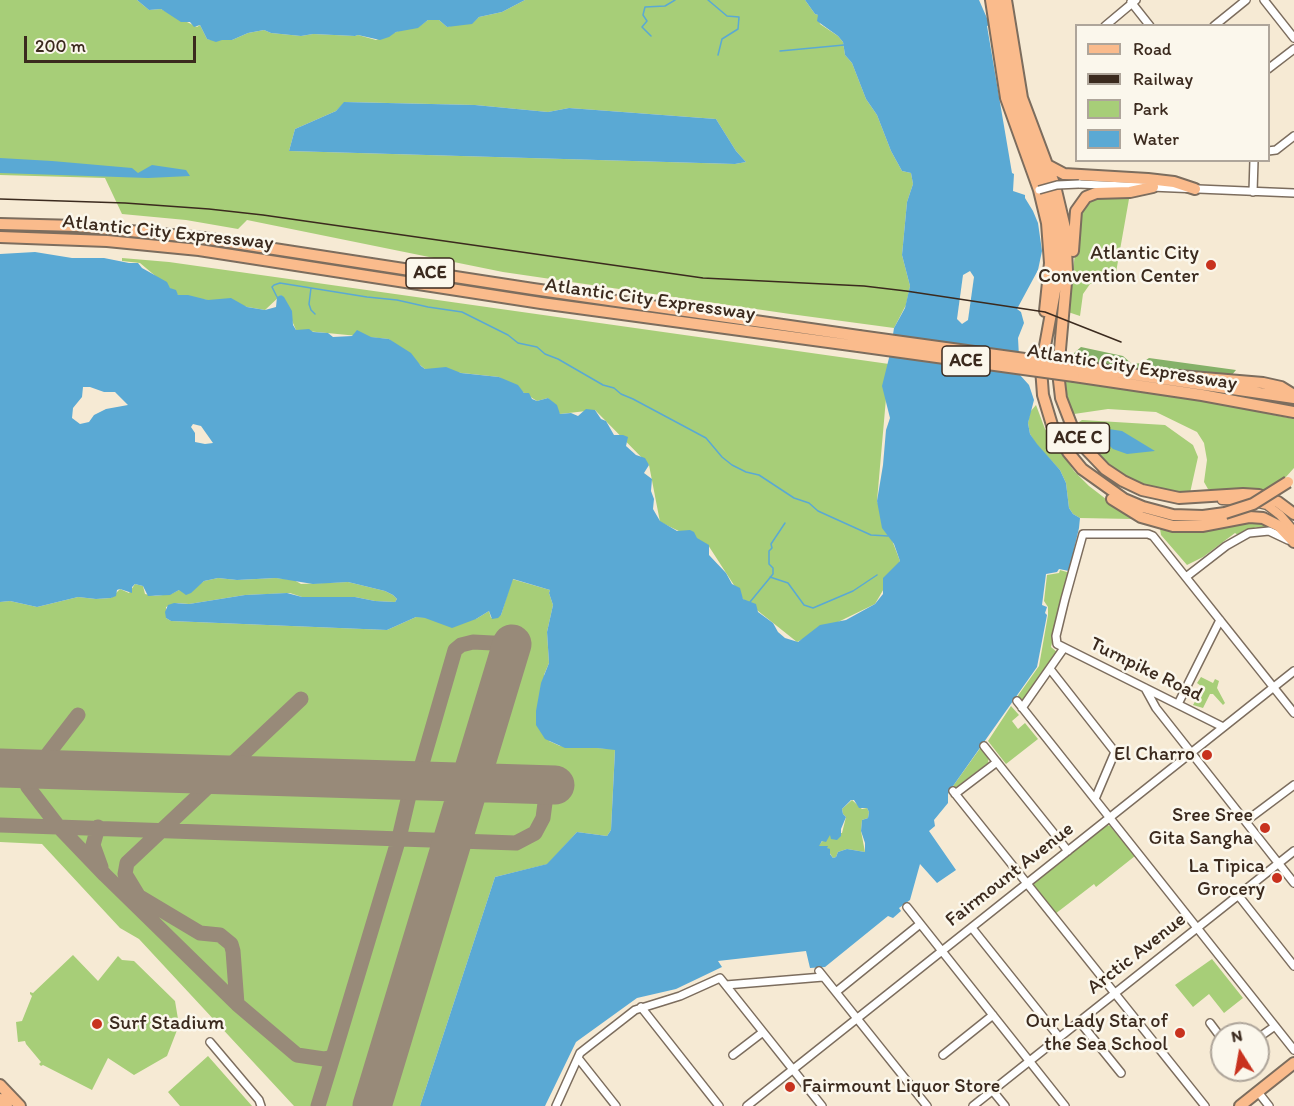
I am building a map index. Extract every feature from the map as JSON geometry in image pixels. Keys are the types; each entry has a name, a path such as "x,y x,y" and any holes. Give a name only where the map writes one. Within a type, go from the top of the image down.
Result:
{"highway":[{"path":"991,0 1006,98 1013,123 1039,190 1049,239 1050,263 1040,345 1041,368"},
{"name":"ACE C","path":"998,0 1017,108 1049,195 1057,236 1057,280 1041,368 1043,395 1048,416 1062,444 1082,470 1124,499 1153,510 1183,516 1225,513 1253,504 1291,480"},
{"name":"ACE C","path":"1006,0 1022,98 1061,207 1067,238 1064,307 1058,353 1059,382 1066,413 1078,438 1098,462 1123,481 1152,493 1195,498 1234,494 1259,495 1278,502 1294,514"},
{"path":"1047,165 1064,174 1174,182 1195,189"},
{"path":"1064,307 1071,270 1076,216 1080,203 1092,193 1130,192 1153,187"},
{"name":"Atlantic City Expressway","path":"0,224 99,228 203,238 859,341 1074,371 1136,378 1149,376 1294,397"},
{"name":"Atlantic City Expressway","path":"0,237 169,246 541,303 859,341"},
{"name":"Atlantic City Expressway","path":"1074,371 1088,368 1136,378 1160,388 1294,412"},
{"path":"1149,376 1276,385 1294,397"},
{"path":"1082,470 1102,491 1120,505 1154,522 1191,527 1249,517 1263,518 1279,525 1294,544"},
{"path":"1240,1106 1294,1063"},
{"path":"0,1085 20,1106"},
{"path":"0,1099 7,1106"}],"main road":[{"path":"1195,498 1262,503 1280,514 1294,531"}],"street":[{"path":"1216,24 1246,0"},
{"path":"1264,0 1294,38"},
{"path":"1106,24 1133,1 1149,24"},
{"path":"1270,68 1294,49"},
{"path":"1270,151 1276,150 1294,136"},
{"path":"1253,192 1254,162"},
{"path":"1039,190 1062,184 1079,184 1294,194"},
{"path":"1294,544 1277,534 1260,531 1245,534 1186,577 1294,713"},
{"name":"Turnpike Road","path":"1186,577 1155,537 1150,534 1085,533 1080,538 1056,642 1223,727"},
{"path":"1178,704 1220,620"},
{"path":"1022,708 1064,648"},
{"path":"1050,669 1115,752 1095,799"},
{"name":"Fairmount Avenue","path":"747,1106 1294,671"},
{"path":"1145,688 1153,704 1294,883"},
{"path":"1017,701 1294,1050"},
{"path":"984,746 1068,851"},
{"path":"996,762 954,792 1204,1106"},
{"path":"1246,821 1294,785"},
{"name":"Arctic Avenue","path":"973,1106 1294,851"},
{"path":"1238,895 1294,966"},
{"path":"907,907 1065,1106"},
{"path":"836,992 920,924"},
{"path":"972,928 1059,1037"},
{"path":"726,985 821,974 927,1106"},
{"path":"556,1106 583,1050 640,1007 680,996 717,979 722,980 822,1106"},
{"path":"640,1007 719,1106"},
{"path":"943,1055 993,1015"},
{"path":"1079,1021 1121,1073"},
{"path":"1270,1030 1275,1026"},
{"path":"733,1055 763,1032"},
{"path":"210,1042 259,1100 261,1106"},
{"path":"578,1058 616,1106"},
{"path":"992,1090 1005,1106"},
{"path":"1258,1092 1269,1106"}],"green space":[{"path":"0,0 137,0 149,10 161,9 197,27 200,25 207,39 212,40 232,40 248,33 264,30 271,33 301,36 358,35 376,40 406,28 417,28 428,20 439,20 447,27 471,24 479,17 502,12 525,0 805,0 818,15 820,24 843,42 845,55 852,63 866,99 877,115 891,151 902,171 911,173 913,184 907,202 902,255 910,286 906,305 894,328 503,272 247,220 238,229 186,220 122,214 105,178 0,175","holes":["345,102 475,105 548,112 569,108 716,119 736,151 746,162 735,164 289,151 295,129 336,111"]},
{"path":"1102,196 1129,199 1115,278 1090,284 1083,294 1080,316 1068,312 1080,212 1086,202"},
{"path":"122,258 169,262 889,364 877,501 900,561 875,604 797,642 743,599 708,545 660,522 649,465 595,410 560,414 548,398 537,401 499,377 425,369 389,339 296,330 281,295 265,310 178,295 140,263 122,261"},
{"path":"1081,347 1123,356 1132,364 1142,363 1149,358 1236,370 1231,376 1133,370 1066,360"},
{"path":"1064,381 1214,403 1294,419 1294,468 1285,478 1264,492 1208,489 1204,482 1207,460 1204,443 1197,432 1156,412 1108,409 1074,414 1069,404"},
{"path":"1036,405 1045,429 1074,471 1089,486 1132,519 1080,518 1073,514 1069,508 1066,483 1060,470 1030,434 1028,423 1030,412"},
{"path":"1082,420 1165,425 1193,445 1198,457 1190,493 1155,489 1118,472 1093,449 1076,424"},
{"path":"1251,520 1263,522 1275,530 1256,527 1238,535 1235,533 1203,557 1187,565 1161,535 1160,529 1185,531"},
{"path":"1060,570 1070,573 1051,647 1058,653 1022,703 1017,697 1039,666 1048,615 1048,607 1044,601 1047,575 1059,573"},
{"path":"218,578 237,580 276,578 294,580 301,584 348,582 385,591 397,599 395,602 355,597 302,597 290,593 245,595 189,604 178,603 166,607 166,618 171,621 387,630 416,617 476,619 489,611 491,618 501,615 512,579 550,590 553,605 547,632 549,663 544,675 549,741 560,746 615,749 611,830 607,836 577,832 548,864 495,877 420,1106 294,1106 139,939 120,928 42,844 0,842 0,602 10,601 37,607 78,597 111,598 120,589 129,593 135,584 143,586 145,594 155,596 193,589 204,581"},
{"path":"1201,677 1213,683 1215,679 1219,681 1217,688 1225,703 1223,705 1213,694 1210,694 1203,708 1193,705 1201,691 1199,689 1201,686 1197,683"},
{"path":"1011,706 1019,715 1012,721 1018,729 1025,723 1038,739 1006,764 988,741"},
{"path":"981,747 989,757 988,763 955,788 953,786"},
{"path":"852,800 862,809 867,808 869,812 868,818 862,820 861,831 865,852 847,849 838,852 833,858 827,849 818,846 830,833 842,833 846,817 842,809"},
{"path":"1107,825 1135,856 1096,887 1094,884 1055,914 1034,888 1034,883"},
{"name":"Surf Stadium","path":"73,955 98,981 118,956 122,960 134,961 175,1001 179,1025 167,1056 134,1075 108,1058 92,1090 41,1066 39,1064 41,1062 25,1041 18,1042 16,1022 22,1021 32,996 30,992 33,993"},
{"path":"1212,959 1243,998 1224,1013 1209,994 1193,1007 1175,985"},
{"path":"208,1056 252,1106 180,1106 168,1092"}],"water":[{"path":"137,0 525,0 502,12 479,17 472,24 447,27 439,20 428,20 418,28 396,32 380,40 358,35 301,36 271,33 264,30 248,33 232,40 216,42 207,39 200,25 194,27 190,22 181,22 161,9 149,10"},
{"path":"805,0 979,0 990,25 987,26 1014,174 1013,191 1025,195 1033,211 1038,223 1042,251 1038,270 1017,309 1021,312 1024,323 1018,338 1020,375 1029,385 1034,400 1028,423 1030,434 1060,470 1066,483 1069,508 1080,518 1069,571 1059,569 1057,572 1046,574 1042,605 1047,607 1045,613 1047,615 1037,667 953,786 948,794 948,803 934,820 935,826 929,831 956,870 937,883 920,864 910,900 899,908 901,911 893,918 888,916 825,967 810,968 806,951 718,961 722,967 676,989 637,998 576,1042 545,1106 420,1106 495,877 547,864 577,832 607,836 611,830 615,750 565,748 545,739 536,725 541,683 549,663 547,632 553,605 550,590 513,579 498,618 492,619 489,611 476,619 452,628 416,617 387,630 171,621 166,618 165,612 168,605 174,603 189,604 245,595 287,593 302,597 355,597 375,601 395,602 397,599 385,591 348,582 313,584 276,578 237,580 218,578 204,581 186,595 179,590 170,595 148,596 143,586 135,584 132,587 132,593 120,589 117,590 116,596 111,598 78,597 37,607 10,601 0,602 0,254 35,252 72,258 104,258 138,263 142,268 167,282 178,295 208,300 231,298 247,307 265,310 276,307 277,297 281,295 292,311 293,325 296,330 309,329 313,332 328,333 333,337 352,336 357,330 371,337 389,339 411,353 425,369 446,367 461,373 499,377 518,385 524,393 529,393 532,399 537,401 548,398 557,405 560,414 571,413 578,416 586,409 595,410 601,419 606,421 614,435 628,437 626,446 636,455 645,458 649,465 644,473 652,479 653,509 660,521 677,531 690,530 697,538 709,545 709,555 726,573 732,584 740,588 743,599 756,604 758,612 773,623 785,638 798,642 820,625 846,620 875,604 883,594 883,578 900,561 894,544 882,528 877,501 886,430 890,418 882,386 894,328 905,308 910,286 902,255 907,202 913,184 911,173 902,171 891,151 877,115 866,99 852,63 845,55 843,42 817,21 818,15","holes":["83,387 115,392 128,405 106,409 94,415 89,422 80,424 72,418 73,408 82,397","193,424 201,426 213,443 195,442 195,433 191,427","851,800 854,800 859,808 867,808 868,818 862,820 861,831 865,852 847,849 838,852 833,858 828,846 819,846 822,841 826,842 830,835 831,839 837,840 841,836 846,817 842,809"]},
{"path":"344,102 475,105 548,112 569,108 716,119 736,151 746,162 735,164 289,151 295,129 336,111"},
{"path":"0,158 132,168 138,173 152,165 186,170 190,176 148,178 0,173"},
{"path":"1095,427 1122,431 1155,451 1127,454 1113,449 1098,435"}],"pier":[{"path":"970,271 974,277 968,320 962,324 957,319 963,275"}],"waterway":[{"path":"651,36 642,27 647,21 643,15 645,7 665,6 675,0"},
{"path":"708,0 727,16 739,17 738,29 722,39 718,55"},
{"path":"780,51 844,45"},
{"path":"277,297 272,287 280,283 462,312 508,335 518,343 537,347 545,354 706,438 732,465 759,475 794,498 809,503 818,511 871,535 888,536"},
{"path":"311,288 309,304 315,314"},
{"path":"750,602 773,574 773,568 769,564 769,551 785,523"},
{"path":"770,577 788,583 804,605 813,608 853,591 877,575"}],"taxiway":[{"path":"78,715 44,759 29,769 25,780 28,787 58,826 105,875 237,1004 297,1055 324,1059 333,1057 399,838 411,787 417,781 455,650 461,645 473,642 512,644"},
{"path":"139,897 125,874 127,863 301,699"},
{"path":"0,825 516,843 535,833 543,818 545,803 537,785"},
{"path":"98,827 93,845 101,867"},
{"path":"133,893 200,933 220,935 231,944 237,1004"},
{"path":"318,1106 333,1057"}],"runway":[{"path":"372,1106 512,644"},
{"path":"0,768 555,785"}],"railway":[{"path":"0,199 125,203 209,209 703,278 864,286 906,291 1045,312 1121,342"}],"place":[{"name":"Atlantic City Convention Center","path":"1211,265"},
{"name":"El Charro","path":"1207,755"},
{"name":"Sree Sree Gita Sangha","path":"1265,828"},
{"name":"La Tipica Grocery","path":"1277,878"},
{"name":"Surf Stadium","path":"97,1024"},
{"name":"Our Lady Star of the Sea School","path":"1180,1033"},
{"name":"Fairmount Liquor Store","path":"790,1087"}]}
